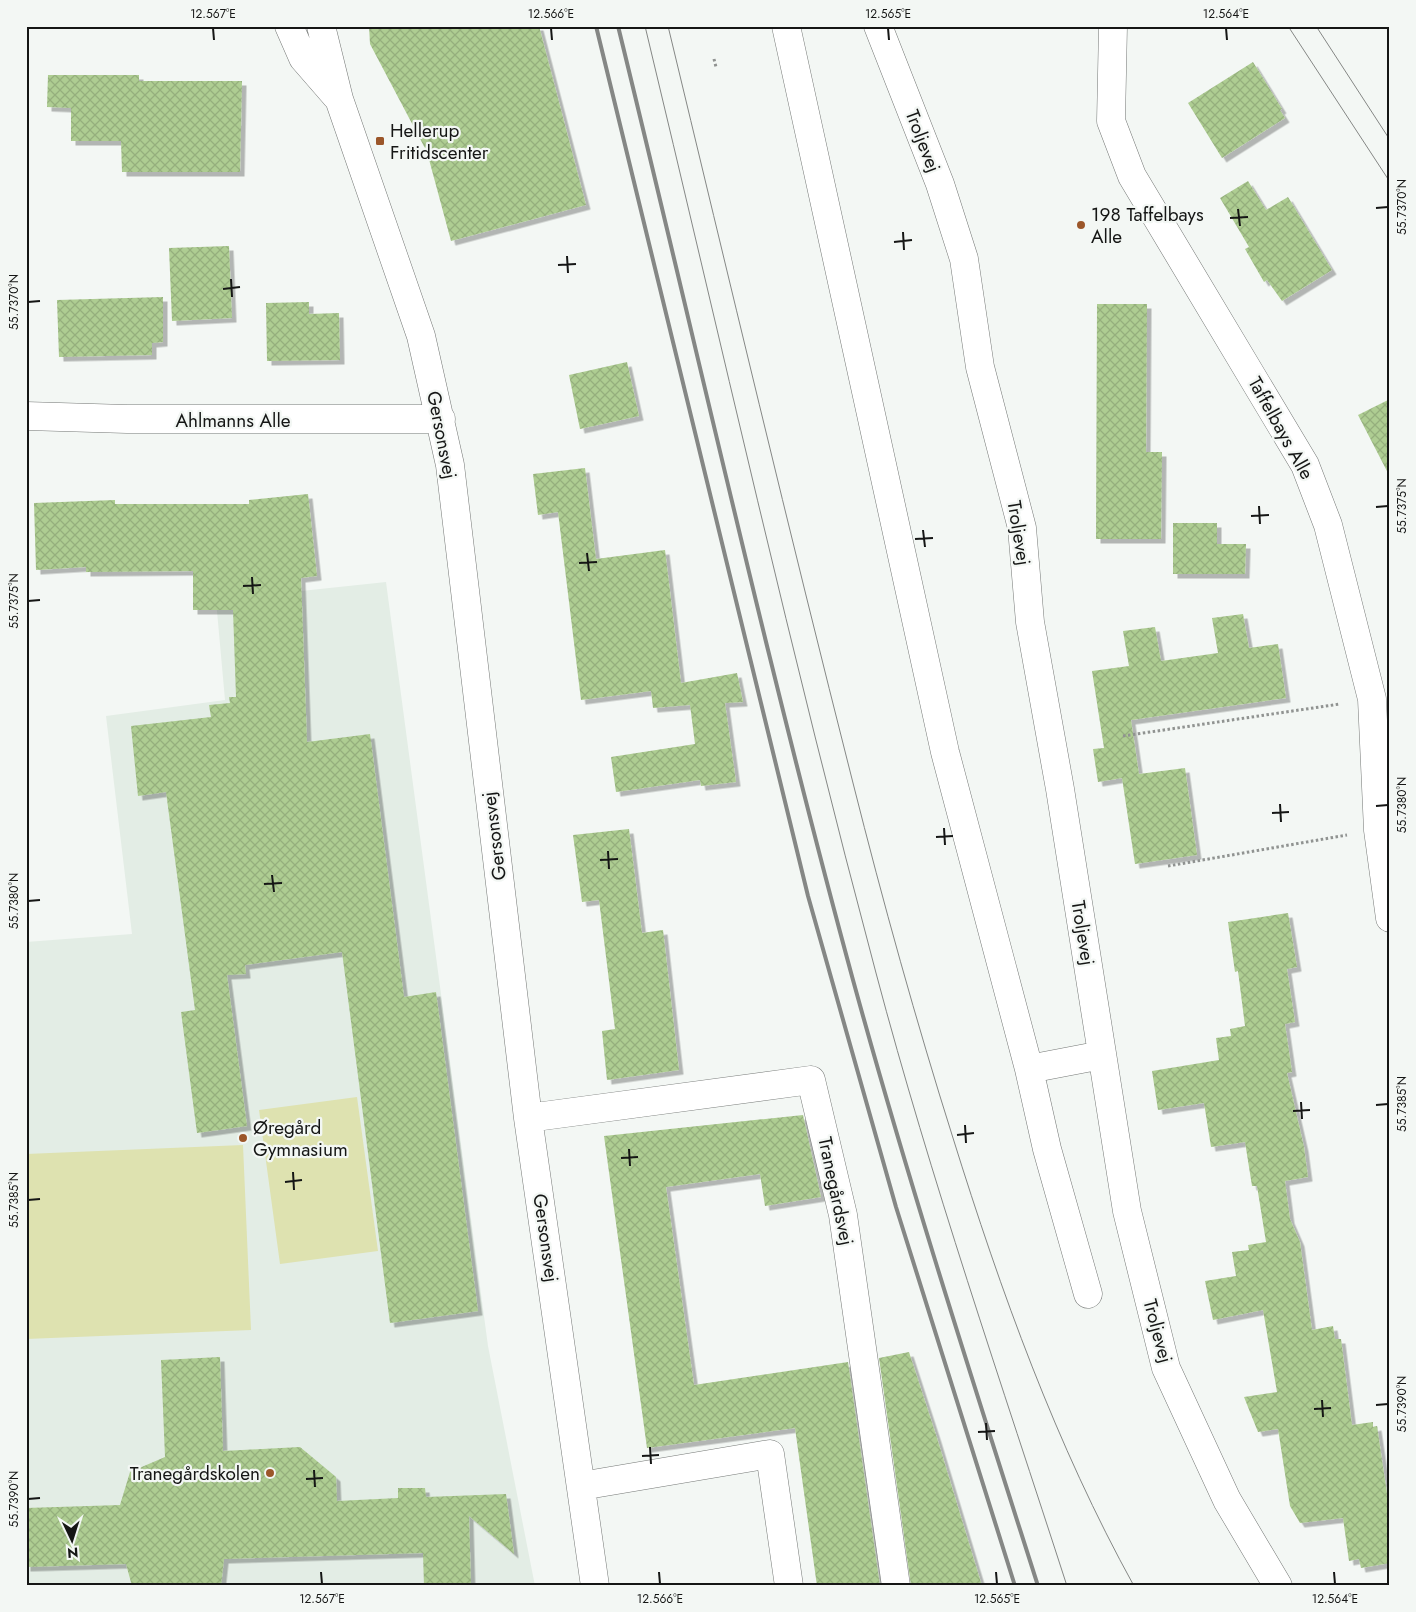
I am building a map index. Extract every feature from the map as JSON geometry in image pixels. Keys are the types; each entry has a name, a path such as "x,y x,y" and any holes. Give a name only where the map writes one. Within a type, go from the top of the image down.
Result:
{"street":[{"name":"Gersonsvej","path":"290,26 303,58 339,99"},
{"name":"Gersonsvej","path":"321,26 339,99 421,336 450,465 528,1118 596,1586"},
{"path":"786,26 945,752 1029,1069 1047,1149 1088,1294"},
{"name":"Troljevej","path":"878,26 940,184 964,260 980,367 1022,528 1030,622 1060,789 1127,1211 1166,1368 1227,1500 1278,1586"},
{"name":"Taffelbays Alle","path":"1113,26 1111,120 1132,176 1305,465 1328,525 1372,699 1378,830 1386,868 1390,918"},
{"name":"Ahlmanns Alle","path":"26,416 127,419 441,419"},
{"path":"1372,699 1390,722"},
{"path":"1029,1069 1102,1054"},
{"name":"Tranegårdsvej","path":"528,1118 810,1080 843,1215 896,1586"},
{"path":"581,1486 770,1454 789,1586"}],"path":[{"path":"714,58 716,67"},
{"path":"1123,736 1372,699"},
{"path":"1168,866 1378,830"}],"shaded area":[{"name":"Øregård Gymnasium","path":"386,582 488,1346 535,1586 26,1586 26,942 132,934 106,716 225,700 216,600"}],"green space":[{"path":"357,1097 378,1251 280,1264 259,1110"},
{"path":"243,1145 251,1330 26,1339 26,1154"}],"building":[{"path":"369,26 539,26 586,205 451,241 427,152 370,44"},
{"path":"1253,62 1282,109 1280,110 1285,118 1222,158 1188,103"},
{"path":"48,75 139,75 139,81 242,81 240,172 122,172 121,141 71,141 71,108 47,107"},
{"path":"1248,181 1266,210 1288,197 1332,270 1282,301 1267,280 1264,282 1245,249 1249,247 1220,198"},
{"path":"229,246 232,318 172,321 169,248"},
{"path":"163,297 163,342 152,343 152,355 59,357 57,300"},
{"path":"309,302 309,314 339,313 340,360 267,361 266,303"},
{"path":"1097,304 1147,304 1146,452 1162,452 1161,539 1096,539"},
{"path":"627,362 639,416 580,429 569,375"},
{"path":"1390,399 1390,477 1358,415"},
{"path":"585,468 596,559 665,550 681,683 737,673 743,702 725,703 736,782 701,786 700,780 616,792 611,757 695,744 690,705 653,708 651,691 581,700 558,512 538,515 533,474"},
{"path":"308,494 317,576 301,578 307,742 370,734 404,997 436,992 478,1311 390,1323 342,952 245,965 246,974 227,975 247,1126 197,1133 181,1012 195,1010 166,792 138,796 131,726 211,717 209,705 230,703 229,697 236,697 233,610 193,610 193,571 86,572 86,567 36,570 34,503 115,500 115,504 249,504 249,500"},
{"path":"1173,523 1217,523 1217,544 1246,544 1245,574 1173,574"},
{"path":"1243,614 1249,648 1278,644 1286,698 1131,720 1139,774 1185,768 1197,855 1135,864 1122,778 1098,782 1093,749 1104,748 1092,671 1129,666 1123,631 1155,627 1161,661 1218,653 1212,618"},
{"path":"629,829 642,933 663,930 679,1070 607,1080 602,1031 615,1029 599,900 582,902 573,835"},
{"path":"1288,913 1297,967 1287,969 1295,1022 1285,1024 1292,1072 1287,1073 1304,1147 1308,1177 1285,1181 1290,1219 1300,1242 1312,1330 1333,1326 1335,1339 1341,1339 1352,1425 1373,1422 1373,1427 1377,1426 1390,1514 1390,1563 1361,1568 1359,1559 1349,1561 1343,1518 1300,1523 1290,1506 1278,1429 1258,1432 1244,1397 1277,1392 1263,1310 1213,1320 1205,1281 1236,1276 1232,1252 1249,1250 1248,1245 1266,1242 1257,1186 1252,1186 1245,1142 1211,1147 1204,1103 1158,1110 1152,1071 1219,1060 1216,1038 1231,1036 1230,1029 1245,1026 1238,971 1235,972 1228,922"},
{"path":"803,1115 821,1197 765,1206 760,1174 666,1187 694,1385 848,1362 880,1586 817,1586 795,1428 647,1448 604,1136"},
{"path":"909,1352 982,1586 911,1586 879,1358"},
{"path":"220,1357 223,1451 300,1447 336,1477 337,1501 398,1498 398,1488 425,1488 426,1497 506,1494 514,1554 469,1516 471,1586 424,1586 423,1553 224,1559 221,1586 132,1586 126,1564 26,1567 26,1508 120,1505 130,1472 165,1457 161,1360"}],"tram line":[{"path":"645,26 786,619 876,973 943,1204 1067,1586"},
{"path":"668,26 829,688 876,872 926,1050 971,1196 1032,1367 1080,1478 1134,1586"},
{"path":"1288,26 1390,182"},
{"path":"1316,26 1390,140"}],"railway":[{"path":"596,26 808,896 896,1207 1015,1586"},
{"path":"618,26 761,623 853,980 919,1208 1038,1586"}],"place":[{"name":"Hellerup Fritidscenter","path":"380,141"},
{"name":"198 Taffelbays Alle","path":"1081,225"},
{"name":"Øregård Gymnasium","path":"243,1138"},
{"name":"Tranegårdskolen","path":"270,1473"}]}
